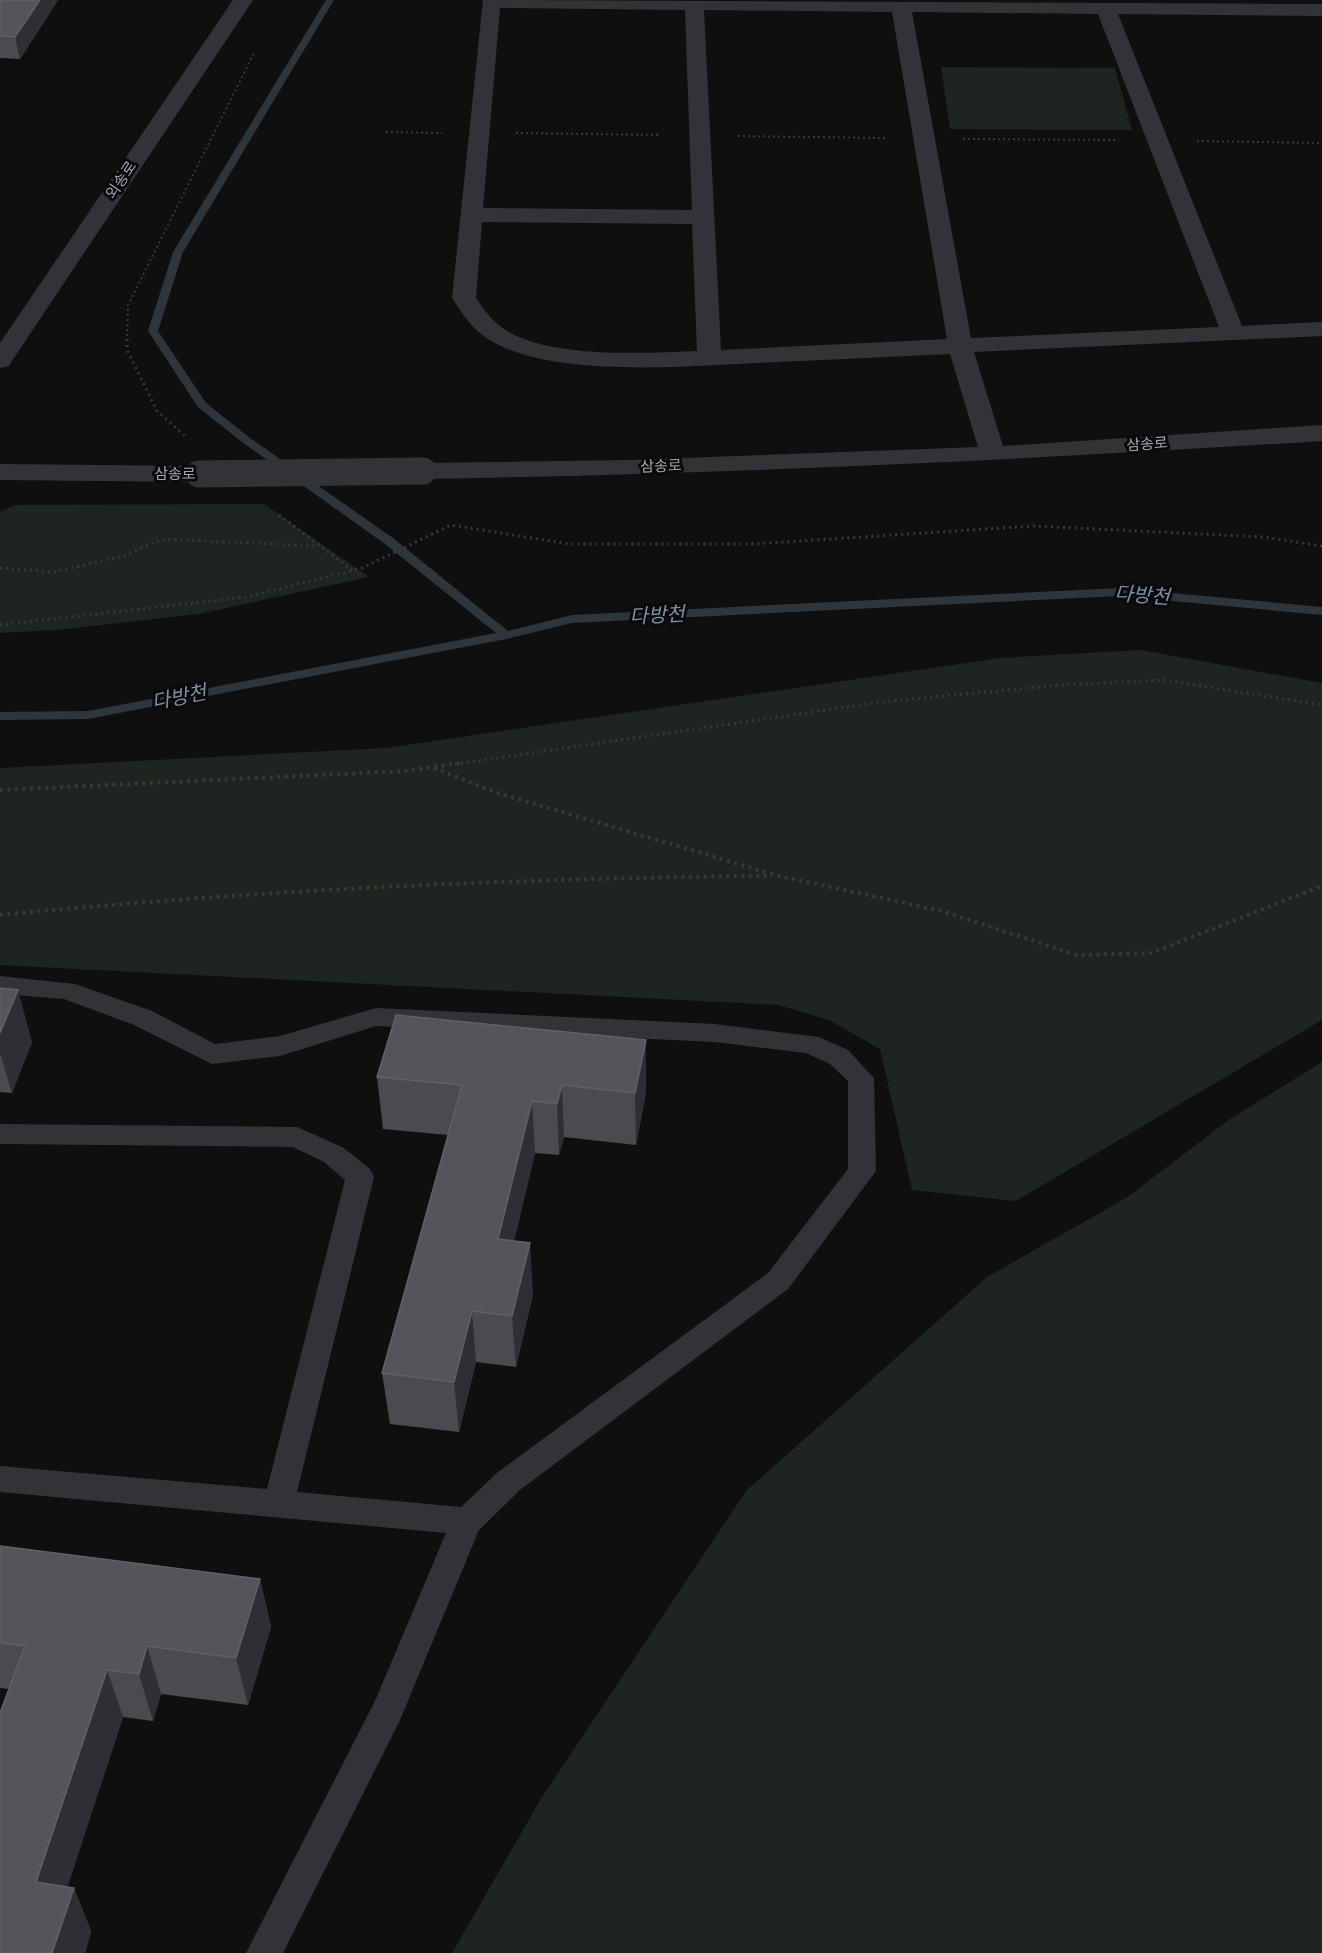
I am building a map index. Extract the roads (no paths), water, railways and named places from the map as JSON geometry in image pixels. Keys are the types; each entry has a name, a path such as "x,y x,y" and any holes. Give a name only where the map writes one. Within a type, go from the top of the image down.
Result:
{"street":[{"name":"외송로","path":"0,360 243,0"},
{"path":"1320,14 1106,8 491,2 464,298 484,326 517,344 570,355 634,361 1322,329"},
{"path":"694,4 709,358"},
{"path":"901,6 960,346 993,454"},
{"path":"1106,8 1233,333"},
{"path":"471,216 703,217"},
{"name":"삼송로","path":"0,472 199,474 629,468 993,454 1322,433"}],"lane":[{"path":"0,985 66,990 143,1018 212,1054 280,1046 376,1017 715,1033 810,1044 839,1057 861,1078 862,1171 778,1281 509,1481 467,1521 388,1709 264,1953"},
{"path":"0,1134 297,1137 334,1155 360,1177 279,1502"},
{"path":"0,1479 279,1502 467,1521"}],"waterway":[{"path":"330,0 178,252 153,331 202,405 246,440 389,541 506,635"},
{"name":"다방천","path":"506,635 572,619 1119,592 1322,611"},
{"name":"다방천","path":"0,716 88,715 506,635"}]}
